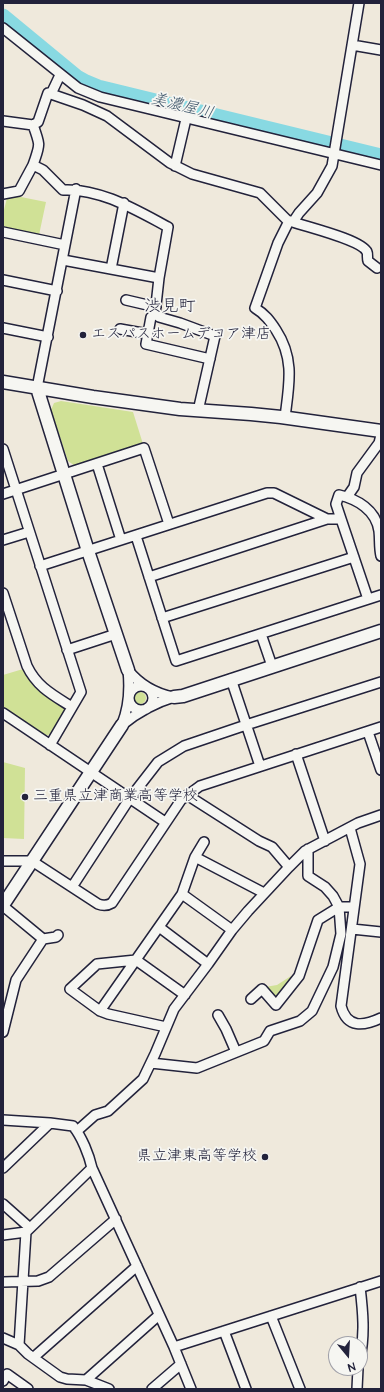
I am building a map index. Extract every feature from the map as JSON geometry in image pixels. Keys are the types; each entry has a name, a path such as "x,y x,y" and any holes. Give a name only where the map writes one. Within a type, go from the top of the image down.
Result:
{"street":[{"path":"285,417 289,386 286,350 269,319 255,308 278,243 291,222 317,193 332,166 360,3"},
{"path":"3,28 78,88 100,97 381,165"},
{"path":"352,45 381,50"},
{"path":"3,121 33,125 38,122 48,93 51,94 60,75"},
{"path":"51,94 83,105 107,116 175,166 200,177 256,190 291,222 351,240 367,252 368,261 377,268"},
{"path":"175,166 186,119"},
{"path":"3,194 19,191 33,165 39,149 39,142 33,125"},
{"path":"33,165 43,170 63,190 76,189 124,203 168,227 159,278 156,311 159,317 215,336 198,411"},
{"path":"44,939 3,905 122,725 126,715 128,697 128,670 88,551 37,388 76,189"},
{"path":"111,269 124,203"},
{"path":"3,232 65,245"},
{"path":"63,260 159,278"},
{"path":"3,280 56,291"},
{"path":"126,300 156,311"},
{"path":"156,311 151,317 146,344 210,359"},
{"path":"3,328 48,337"},
{"path":"120,329 148,334"},
{"path":"3,382 151,405 198,411 285,417 381,432"},
{"path":"347,497 354,487 357,473 379,442 381,435"},
{"path":"3,494 144,448 169,524"},
{"path":"3,449 81,692 50,745"},
{"path":"97,464 121,540"},
{"path":"40,566 271,493 327,519"},
{"path":"368,599 336,504 338,495 347,497 364,506 373,516 378,529 381,554"},
{"path":"149,577 327,519 341,519"},
{"path":"3,540 29,532"},
{"path":"136,536 176,661 381,595"},
{"path":"162,618 354,557"},
{"path":"3,592 27,666 32,675 42,687 72,707"},
{"path":"174,697 142,687 131,691 128,697 133,707 138,709 145,708 174,697 182,696 381,631"},
{"path":"67,650 116,634"},
{"path":"261,634 272,666"},
{"path":"122,725 150,705 152,701 152,694 128,670"},
{"path":"231,679 260,766"},
{"path":"72,886 130,798 158,762 184,746 381,682"},
{"path":"3,713 165,822"},
{"path":"3,861 32,861 98,904 102,906 108,905 112,903 181,800 200,786 381,727"},
{"path":"368,732 381,770"},
{"path":"296,754 325,841"},
{"path":"187,795 259,841 272,847 289,867"},
{"path":"77,1131 95,1115 108,1111 143,1079 174,1009 232,930 289,867 308,850 358,824 381,815"},
{"path":"350,828 360,864 341,1000 342,1011 346,1018 357,1024 363,1025 381,1018"},
{"path":"100,1011 182,894 195,857 204,842"},
{"path":"151,1063 197,1068 264,1041 270,1031 300,1021 312,1011 333,967 341,934 339,907 333,896 325,886 308,876 308,850"},
{"path":"195,857 264,893"},
{"path":"182,894 232,930"},
{"path":"251,999 262,989 276,1005 299,976 318,920 339,907 354,907"},
{"path":"159,927 208,964"},
{"path":"352,929 381,932"},
{"path":"3,1032 16,980 44,939 56,937 58,935"},
{"path":"166,1027 100,1011 70,989 97,964 136,960 185,995"},
{"path":"218,1015 236,1052"},
{"path":"3,1120 73,1126 77,1131 92,1168 174,1347 191,1389"},
{"path":"3,1168 50,1123"},
{"path":"3,1235 28,1230 92,1168"},
{"path":"3,1204 28,1230"},
{"path":"3,1282 38,1281 49,1277 116,1219"},
{"path":"19,1345 22,1282 28,1230"},
{"path":"34,1357 137,1266"},
{"path":"174,1347 381,1281"},
{"path":"360,1287 364,1319 363,1336"},
{"path":"86,1380 159,1315"},
{"path":"271,1316 300,1389"},
{"path":"224,1331 246,1389"},
{"path":"3,1338 19,1345 60,1377 86,1380 109,1389"},
{"path":"152,1389 180,1364"},
{"path":"3,1381 7,1374 28,1389"},
{"path":"357,1389 358,1376"}],"green space":[{"path":"16,196 46,202 39,235 3,228 3,214 7,198"},
{"path":"61,401 133,412 143,444 75,466 68,461 51,410 54,403"},
{"path":"23,669 35,687 63,706 65,713 52,733 49,735 39,734 34,731 3,707 3,675"},
{"path":"138,692 142,692 146,698 142,704 138,704 134,700 134,696"},
{"path":"3,762 25,768 24,839 3,838"},
{"path":"291,976 292,979 276,999 265,987 277,985"}],"waterway":[{"name":"美濃屋川","path":"3,16 77,77 98,87 381,156"}],"place":[{"name":"エスパスホームデコア津店","path":"83,335"},
{"name":"三重県立津商業高等学校","path":"25,797"},
{"name":"県立津東高等学校","path":"265,1157"}],"district":[{"name":"渋見町","path":"170,307"}]}
